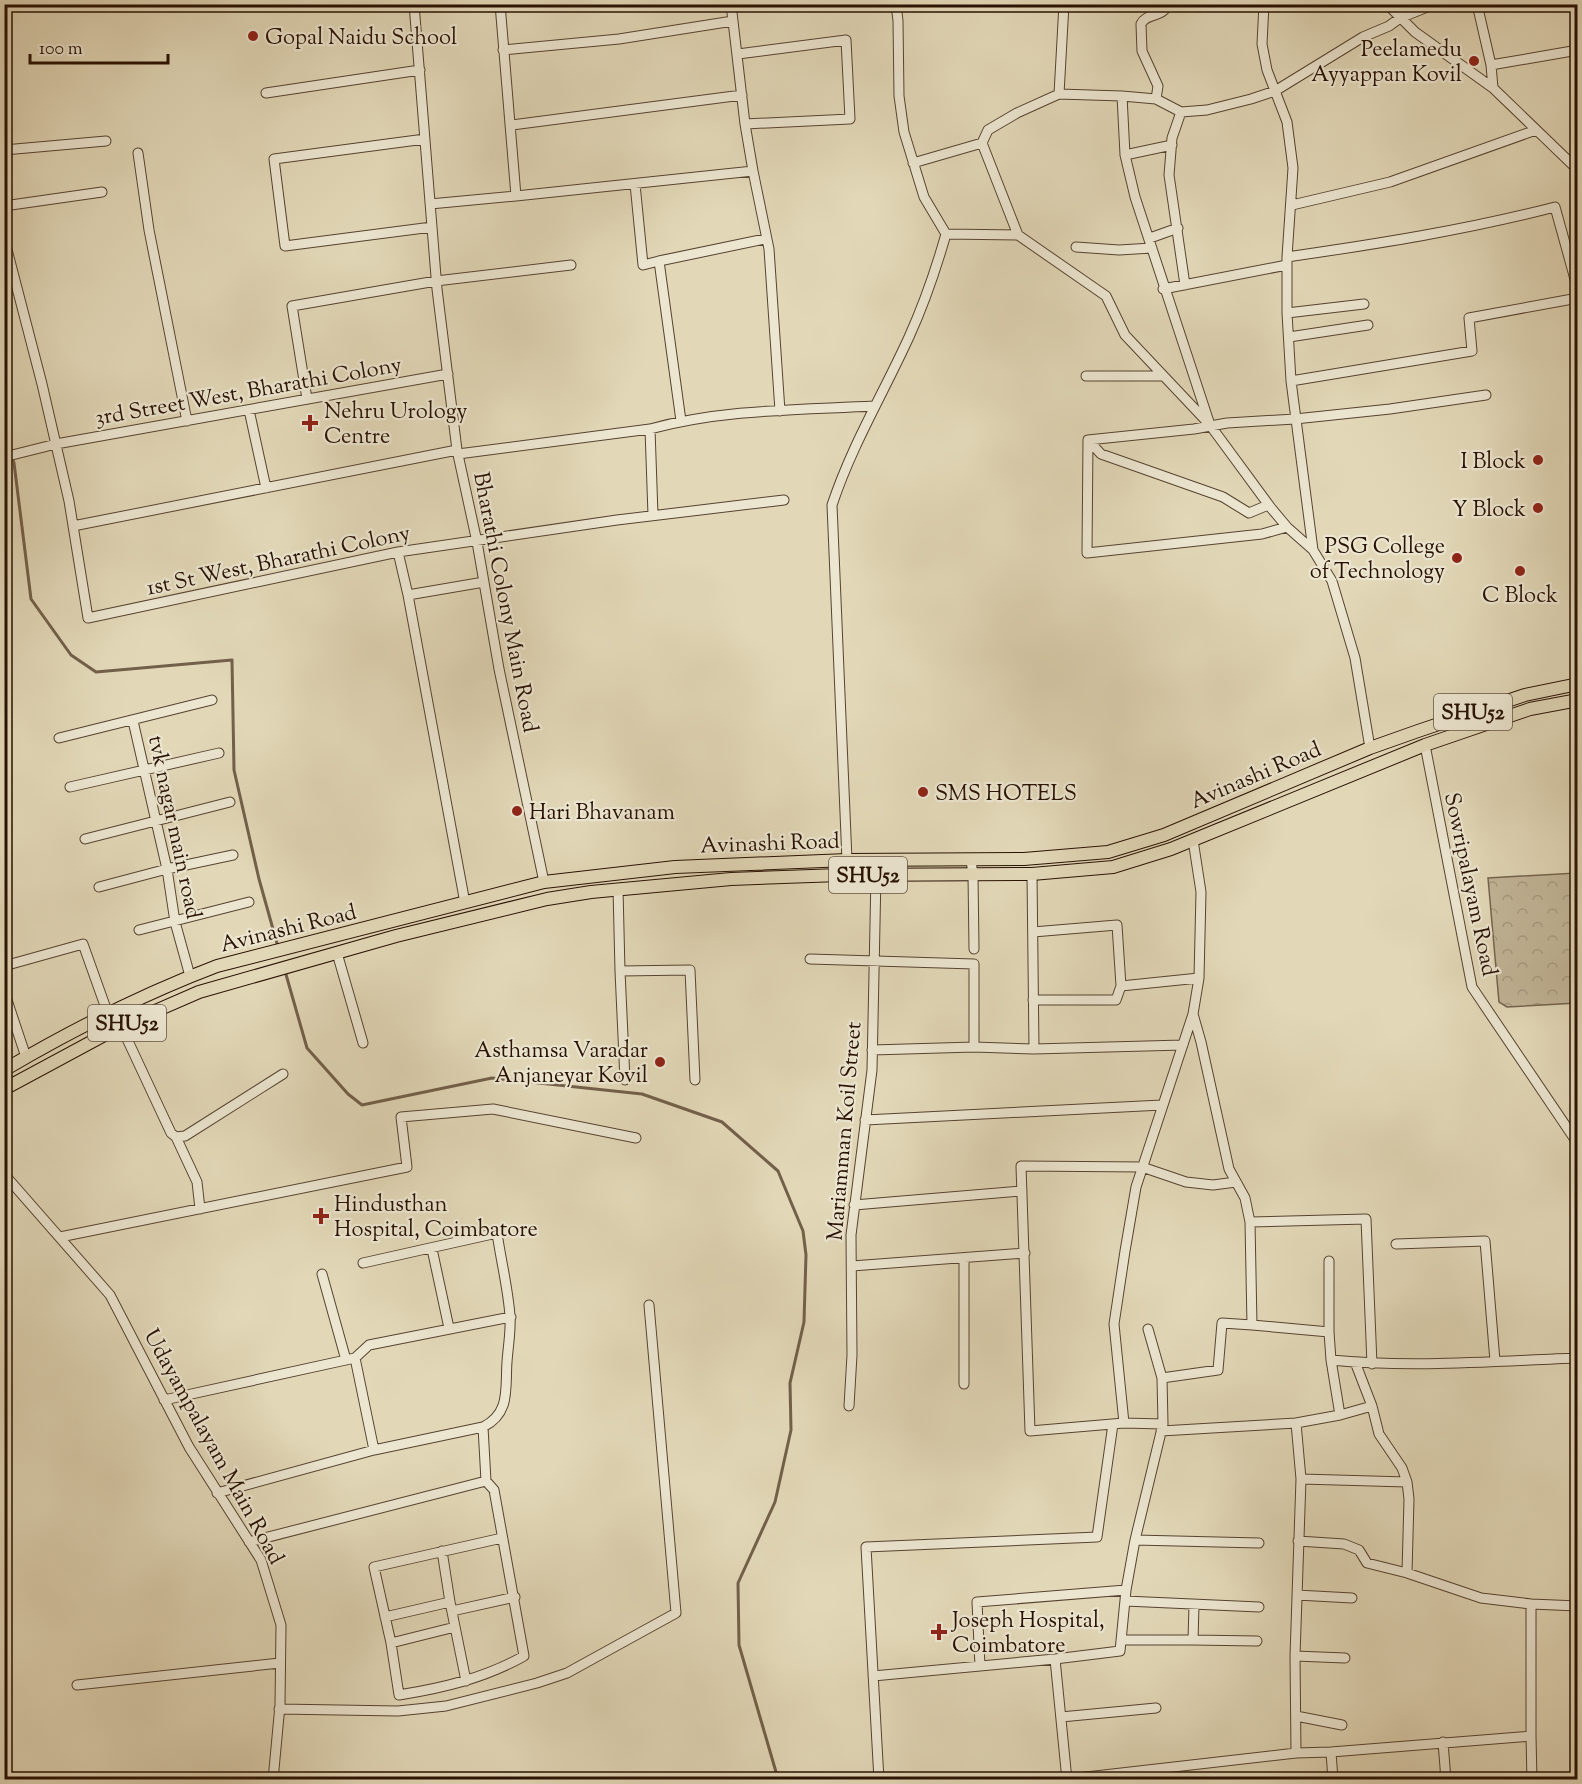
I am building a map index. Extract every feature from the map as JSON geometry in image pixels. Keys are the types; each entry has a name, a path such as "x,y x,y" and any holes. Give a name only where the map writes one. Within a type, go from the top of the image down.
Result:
{"main road":[{"name":"Avinashi Road","path":"4,1070 59,1038 108,1014 217,966 544,882 675,867 847,860 1007,860 1098,853 1120,849 1164,835 1370,748 1525,695 1578,684"},
{"name":"SHU52","path":"1425,745 1530,710 1578,700"},
{"name":"Avinashi Road","path":"4,1089 121,1026 199,992 396,936 547,900 618,889 731,879 876,875 1008,875 1113,867 1171,849 1425,745"},
{"path":"1007,860 1008,875"}],"street":[{"name":"Bharathi Colony Main Road","path":"414,4 436,281 458,452 477,542 499,669 544,882"},
{"path":"500,4 512,125 516,196"},
{"path":"731,4 745,124 765,239 769,249 780,411"},
{"path":"847,860 832,505 844,469 909,337 932,280 946,234 924,197 904,132 899,96 896,4"},
{"path":"1059,94 1064,4"},
{"path":"1156,99 1158,86 1142,51 1141,24 1142,20 1147,17 1164,13 1169,4"},
{"path":"1264,4 1262,44 1267,70 1288,131 1293,168 1287,261 1288,337 1295,419 1313,550"},
{"path":"1387,4 1423,37 1493,88 1578,170"},
{"path":"1370,748 1355,658 1332,581 1313,550 1287,527 1210,425 1125,335 1106,296 1018,234 982,143 988,130 1017,113 1059,94 1156,99 1181,112 1207,110 1275,91 1364,37 1389,26 1400,18 1435,4"},
{"path":"1477,4 1491,65 1493,88"},
{"path":"503,50 619,39 733,21"},
{"path":"738,54 846,40 850,119 745,124"},
{"path":"1491,65 1578,50"},
{"path":"266,93 420,70"},
{"path":"512,125 742,95"},
{"path":"1122,96 1125,155 1135,197 1163,288 1210,425"},
{"path":"1181,112 1172,145 1169,175 1185,285"},
{"path":"1292,205 1390,182 1536,130"},
{"path":"425,138 273,159 285,246 432,227"},
{"path":"4,150 106,141"},
{"path":"913,163 982,143"},
{"path":"1125,155 1172,145"},
{"path":"138,153 149,230 187,421"},
{"path":"430,204 753,171"},
{"path":"635,184 643,265 765,239"},
{"path":"4,206 102,192"},
{"path":"1163,288 1287,261 1446,232 1555,207 1578,290"},
{"path":"1076,247 1119,250 1151,243 1178,228"},
{"path":"946,234 1018,234"},
{"path":"4,238 7,261 56,444 73,526 458,452 650,429 730,413 874,406"},
{"path":"659,261 681,421"},
{"path":"306,399 292,306 436,281 572,265"},
{"path":"1291,381 1472,351 1469,318 1578,298"},
{"path":"1287,313 1364,304"},
{"path":"1288,337 1368,325"},
{"name":"3rd Street West, Bharathi Colony","path":"4,457 56,444 448,374"},
{"path":"1086,376 1163,376"},
{"path":"1088,440 1194,429 1210,425 1390,409 1486,395"},
{"path":"249,410 266,488"},
{"path":"650,429 653,515"},
{"path":"1088,440 1101,454 1223,497 1249,513 1269,505"},
{"path":"1088,440 1087,553 1262,534 1287,527"},
{"name":"1st St West, Bharathi Colony","path":"73,526 88,618 398,552 653,515 784,500"},
{"path":"398,552 465,903"},
{"path":"408,595 484,582"},
{"path":"59,738 212,700"},
{"name":"tvk nagar main road","path":"133,721 167,869 175,922 190,976"},
{"name":"Sowripalayam Road","path":"1425,745 1472,987 1578,1144"},
{"path":"70,787 144,772 219,753"},
{"path":"85,839 230,802"},
{"path":"879,1779 866,1547 1097,1537 1118,1423 1114,1324 1136,1187 1193,1014 1199,978 1201,892 1193,840"},
{"path":"99,887 233,855"},
{"path":"971,860 974,949"},
{"path":"1032,874 1034,1049"},
{"name":"Mariamman Koil Street","path":"849,1406 852,1355 851,1235 872,1070 876,875"},
{"path":"618,889 625,1080"},
{"path":"139,930 249,902"},
{"path":"1033,932 1117,925 1121,986 1116,1000 1033,1000"},
{"path":"4,966 83,944 108,1014"},
{"path":"337,953 363,1043"},
{"path":"810,959 974,964 974,1047"},
{"path":"620,971 690,970 695,1080"},
{"path":"1121,986 1199,978"},
{"path":"4,991 26,1057"},
{"path":"1193,1014 1229,1169 1245,1198 1250,1222 1252,1325"},
{"path":"121,1026 171,1133 176,1137 197,1182 200,1209"},
{"path":"872,1050 1183,1045"},
{"path":"176,1137 185,1136 283,1074"},
{"path":"865,1120 1162,1105"},
{"path":"60,1237 407,1167 401,1118 493,1108 636,1138"},
{"path":"1236,1182 1213,1185 1186,1182 1142,1167 1021,1166 1029,1431 1118,1423 1162,1428 1296,1423 1372,1406"},
{"name":"Udayampalayam Main Road","path":"4,1174 110,1295 189,1447 261,1560 281,1625 279,1709 273,1779"},
{"path":"854,1205 1022,1191"},
{"path":"1250,1222 1366,1219 1372,1364"},
{"path":"217,1493 374,1450 483,1427 494,1422 507,1390 511,1317 497,1233 363,1263"},
{"path":"1396,1244 1485,1241 1496,1361"},
{"path":"432,1249 449,1328"},
{"path":"852,1266 1025,1253"},
{"path":"963,1258 964,1384"},
{"path":"1329,1261 1329,1332 1340,1415"},
{"path":"322,1275 351,1359 374,1450"},
{"path":"279,1709 398,1711 446,1706 489,1696 567,1673 676,1612 649,1305"},
{"path":"164,1400 351,1359 369,1345 511,1317"},
{"path":"1162,1378 1218,1370 1222,1323 1329,1332"},
{"path":"873,1676 1120,1651 1126,1590 1135,1540 1162,1428 1162,1378 1148,1329"},
{"path":"1331,1360 1372,1364 1578,1358"},
{"path":"1355,1362 1372,1406 1379,1434 1402,1468 1407,1482 1409,1499 1407,1573"},
{"path":"1296,1423 1301,1479 1295,1656 1296,1753"},
{"path":"483,1427 486,1481 494,1490 524,1656 500,1669 466,1681 399,1695 391,1643 374,1567 502,1538"},
{"path":"1301,1479 1407,1482"},
{"path":"249,1542 486,1481"},
{"path":"1135,1540 1259,1543"},
{"path":"1298,1541 1344,1544 1359,1550 1367,1563 1407,1573 1481,1598 1531,1604 1578,1606"},
{"path":"442,1551 466,1681"},
{"path":"980,1666 977,1602 1126,1590"},
{"path":"1297,1594 1352,1598"},
{"path":"385,1617 515,1597"},
{"path":"1125,1601 1259,1607"},
{"path":"1531,1604 1532,1779"},
{"path":"1193,1640 1194,1605"},
{"path":"391,1643 455,1627"},
{"path":"1121,1640 1257,1641"},
{"path":"1295,1656 1345,1658"},
{"path":"1055,1659 1064,1779 1296,1753 1531,1736"},
{"path":"77,1684 280,1663"},
{"path":"1061,1717 1156,1708"},
{"path":"1296,1716 1342,1725"},
{"path":"1443,1742 1446,1779"},
{"path":"1330,1752 1333,1779"}],"green space":[{"path":"1577,873 1577,1003 1507,1007 1499,1002 1488,878"}],"waterway":[{"path":"4,436 14,463 31,599 71,655 96,672 232,660 234,770 259,879 278,947"},
{"path":"285,971 307,1048 348,1094 362,1105 492,1078 642,1094 722,1122 778,1171 803,1231 806,1255 804,1322 790,1383 791,1430 775,1502 738,1583 739,1645 776,1772 786,1780"}],"place":[{"name":"Gopal Naidu School","path":"253,36"},
{"name":"Peelamedu Ayyappan Kovil","path":"1474,61"},
{"name":"Nehru Urology Centre","path":"310,423"},
{"name":"I Block","path":"1538,460"},
{"name":"Y Block","path":"1538,508"},
{"name":"PSG College of Technology","path":"1457,558"},
{"name":"C Block","path":"1520,571"},
{"name":"SMS HOTELS","path":"923,792"},
{"name":"Hari Bhavanam","path":"517,811"},
{"name":"Asthamsa Varadar Anjaneyar Kovil","path":"660,1062"},
{"name":"Hindusthan Hospital, Coimbatore","path":"321,1216"},
{"name":"Joseph Hospital, Coimbatore","path":"939,1632"}]}
